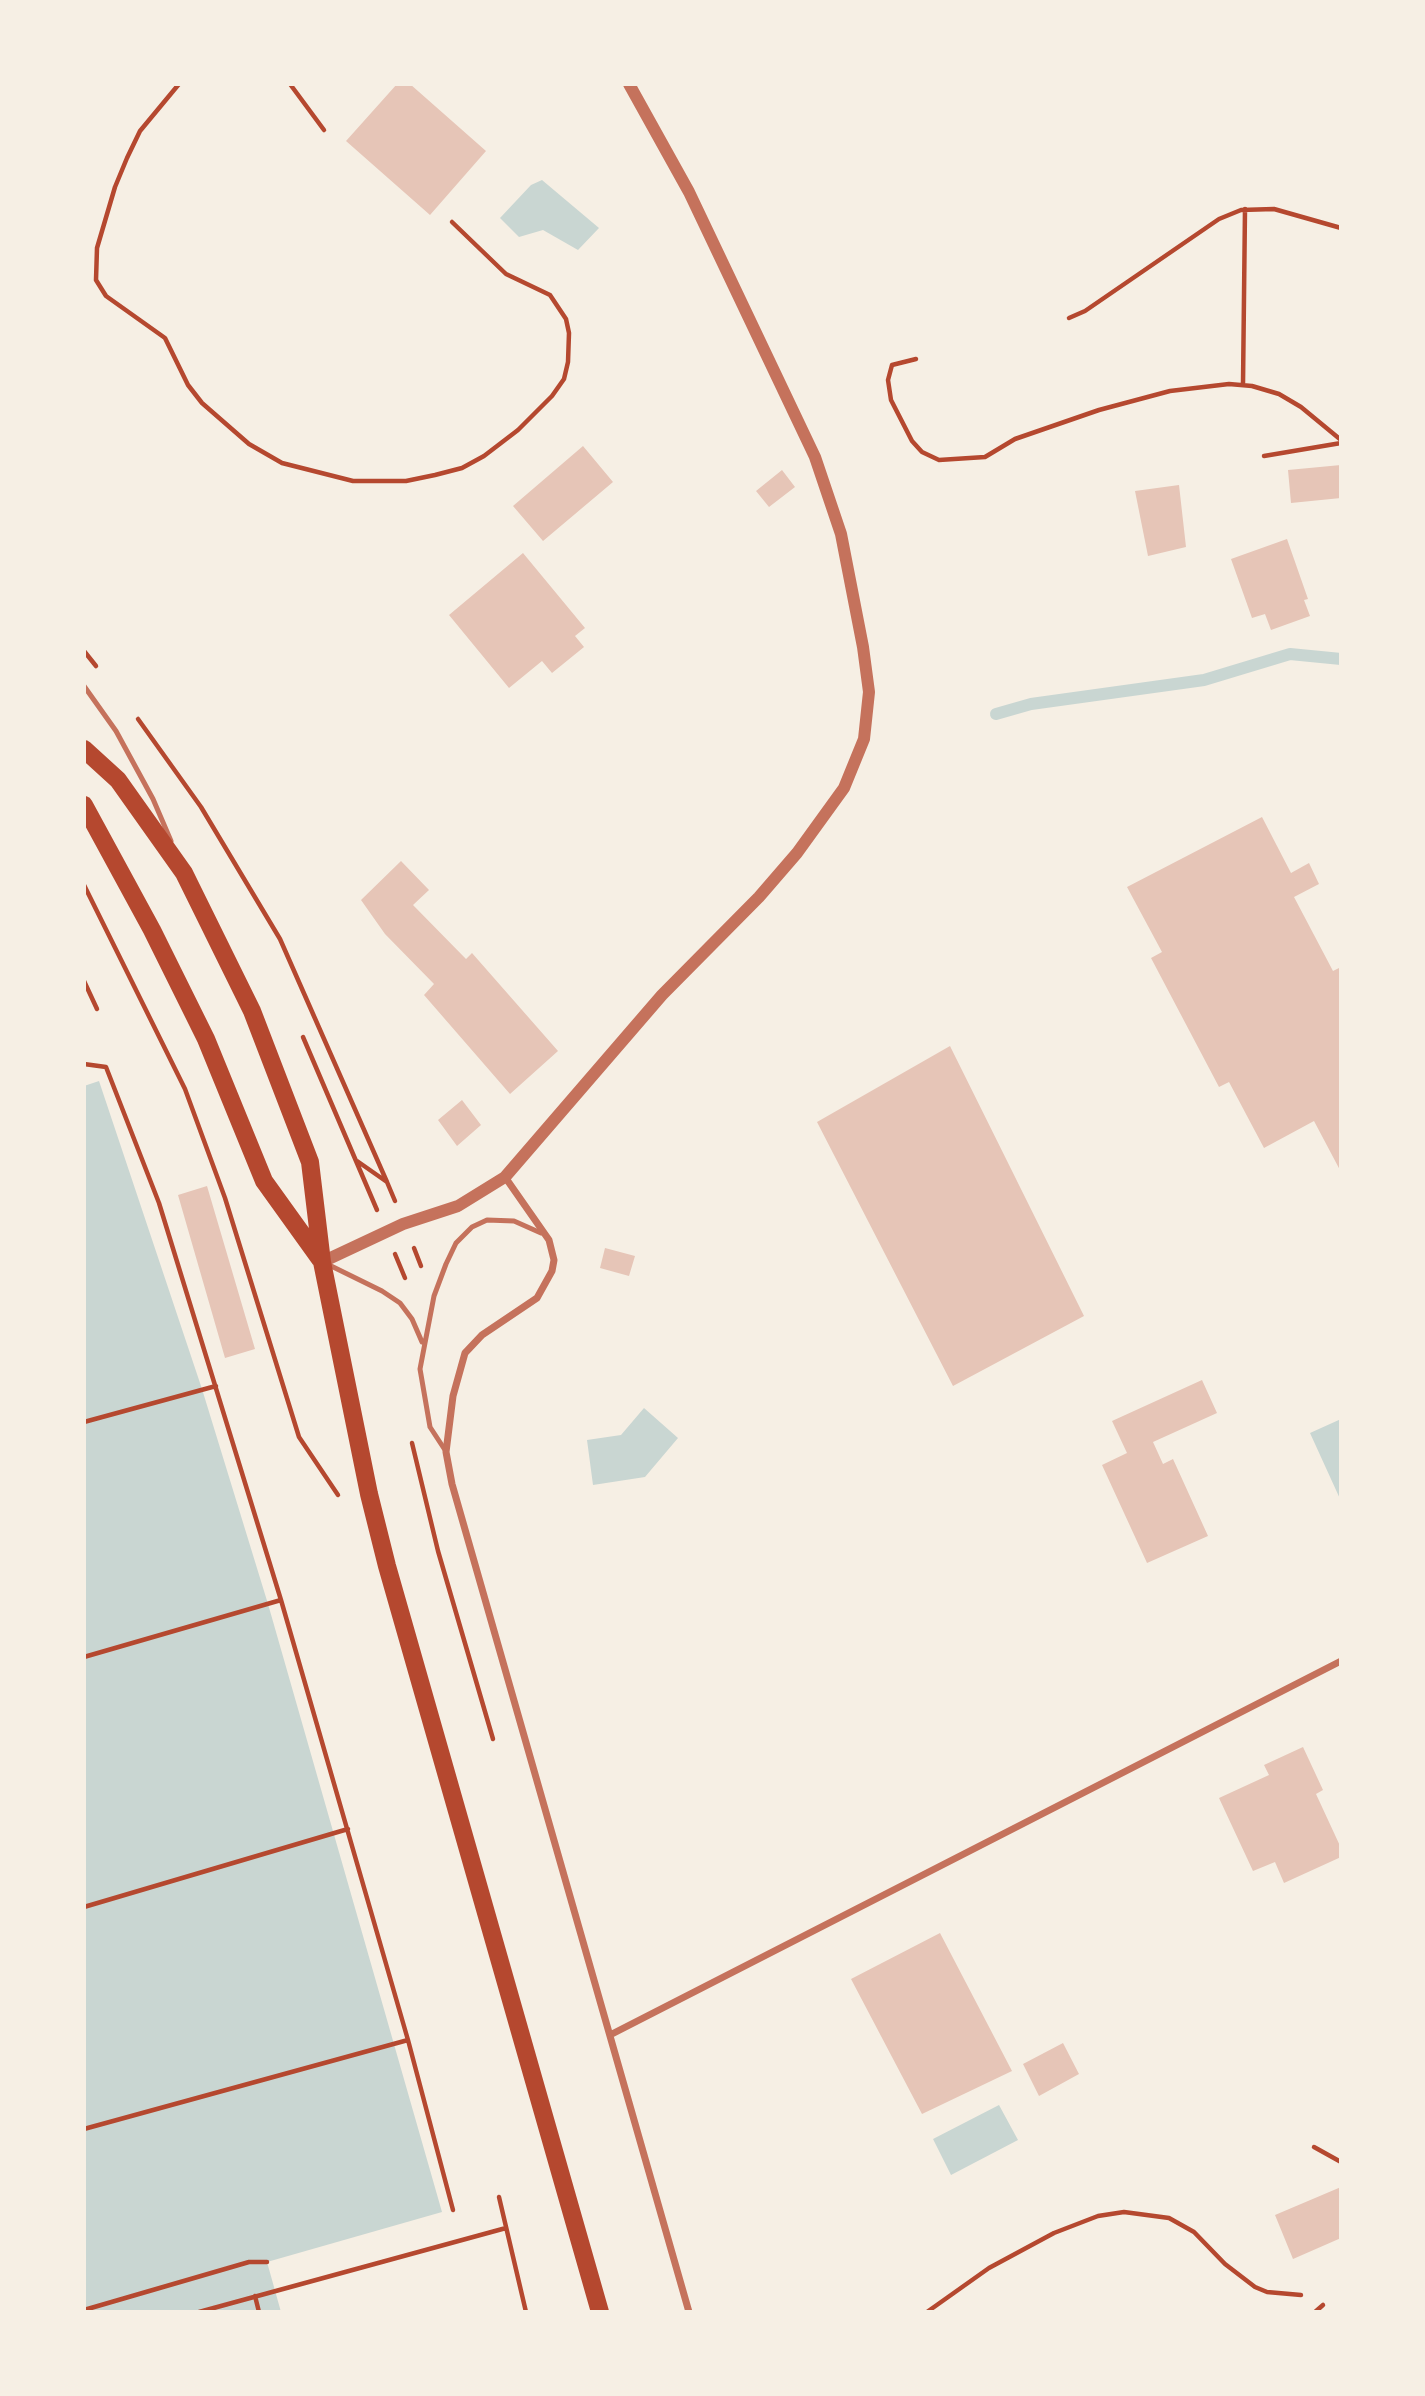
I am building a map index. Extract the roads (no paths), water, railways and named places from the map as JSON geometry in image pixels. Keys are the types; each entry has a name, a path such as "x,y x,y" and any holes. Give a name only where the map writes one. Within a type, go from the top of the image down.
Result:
{"main road":[{"path":"84,749 118,780 184,873 252,1011 310,1162 323,1262 369,1494 387,1566 600,2312"},
{"path":"84,804 91,828 152,930 206,1040 264,1181 323,1262"}],"street":[{"path":"323,1262 403,1224 458,1206 505,1177 662,995 759,897 825,818 856,763 869,714 865,654 844,547 814,457 689,192 629,84"},
{"path":"505,1177 549,1240 554,1260 544,1290 482,1335 465,1353 453,1396 446,1451 452,1484 689,2312"},
{"path":"610,2035 1341,1661"}],"lane":[{"path":"84,686 116,731 153,799 184,873"},
{"path":"446,1451 430,1427 422,1397 420,1369 423,1344 446,1264 456,1243 472,1227 501,1218 526,1224 549,1240"},
{"path":"323,1262 382,1291 400,1303 412,1319 423,1344"}],"waterway":[{"path":"996,714 1031,704 1204,680 1290,654 1341,659"}]}
